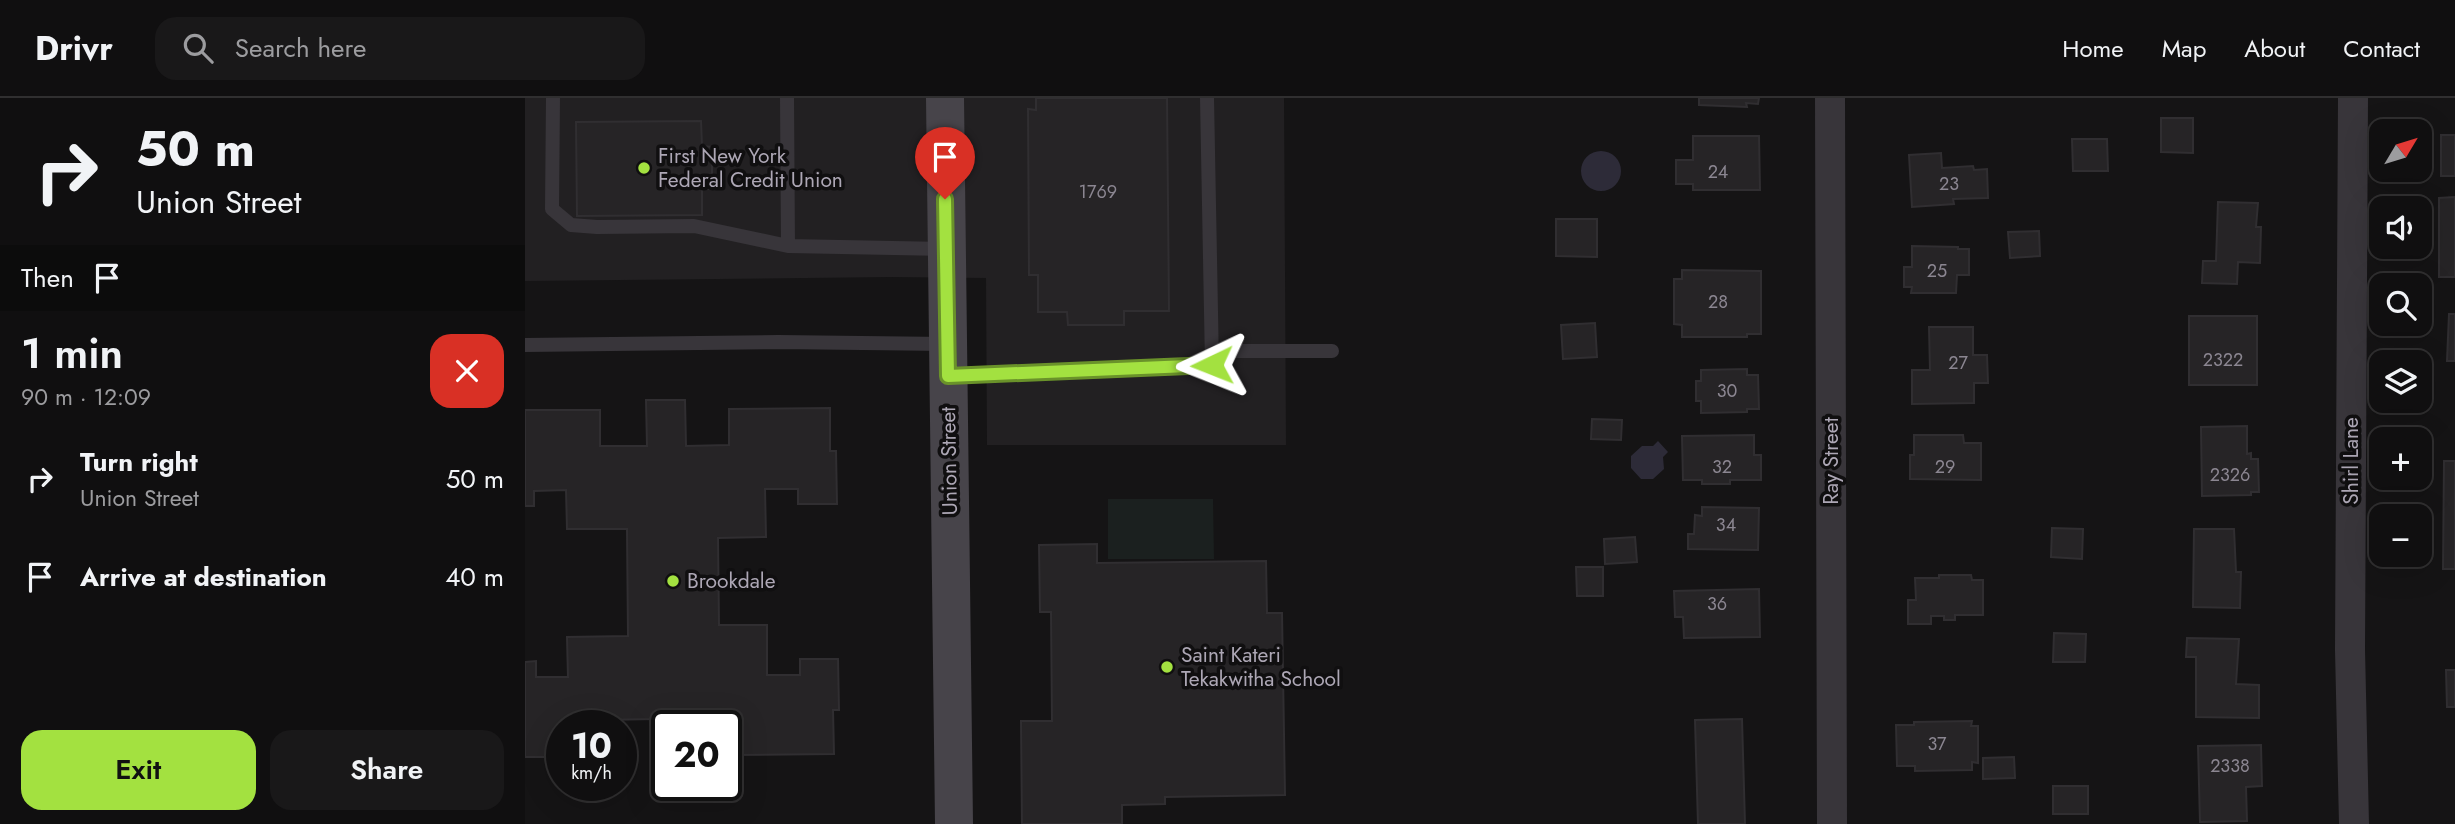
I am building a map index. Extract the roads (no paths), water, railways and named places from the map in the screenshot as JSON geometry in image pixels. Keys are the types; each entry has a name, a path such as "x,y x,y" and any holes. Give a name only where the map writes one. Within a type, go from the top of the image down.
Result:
{"main road":[{"name":"Union Street","path":"944,98 954,824"}],"street":[{"name":"Ray Street","path":"1830,98 1832,824"},
{"name":"Shirl Lane","path":"2354,98 2350,650 2354,824"}],"lane":[{"path":"553,98 552,209 571,225 694,226 788,246 946,250"},
{"path":"787,98 788,246"},
{"path":"525,345 778,342 948,360 1212,365 1207,98"},
{"path":"1212,351 1332,351"}],"place":[{"name":"First New York Federal Credit Union","path":"644,168"},
{"name":"Brookdale","path":"673,581"},
{"name":"Saint Kateri Tekakwitha School","path":"1167,667"}]}
